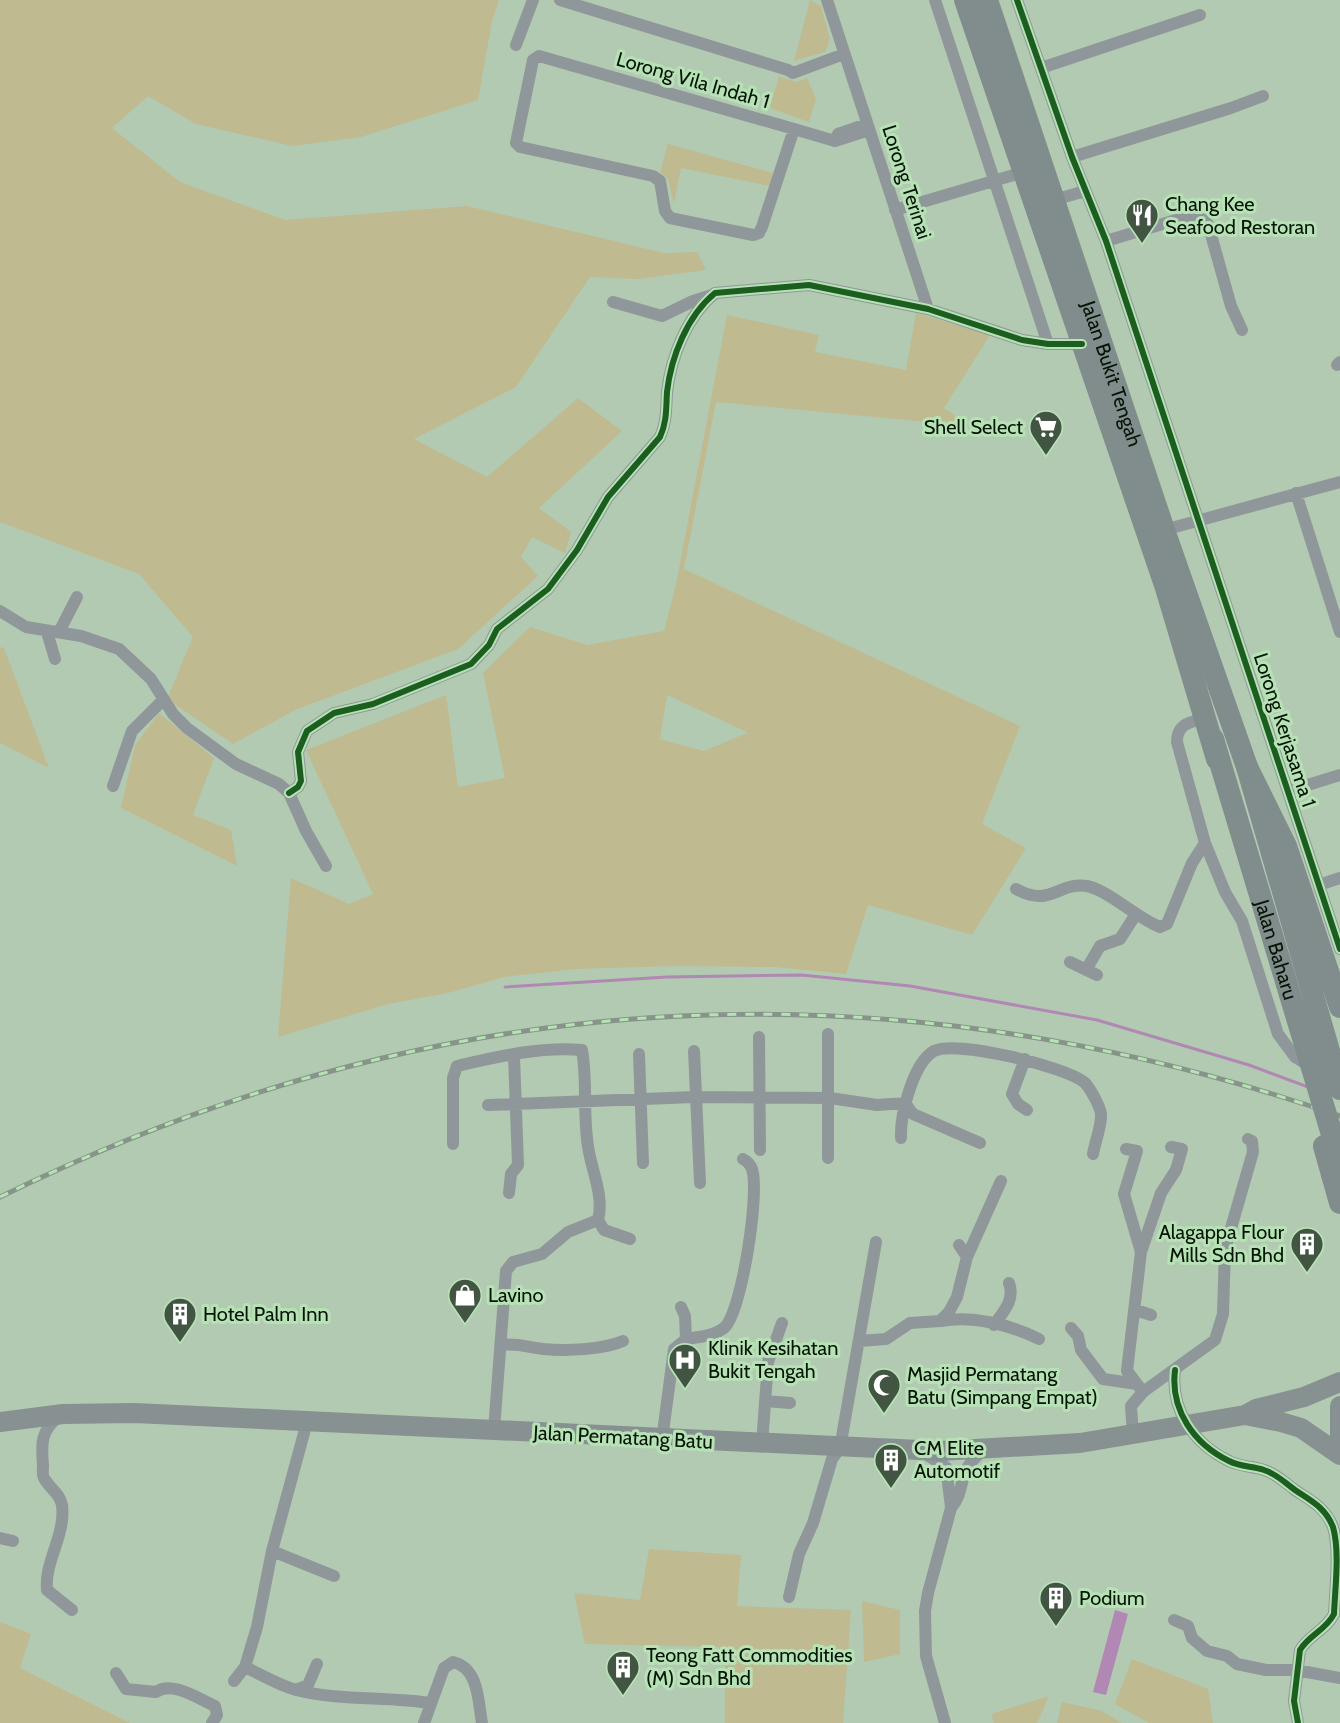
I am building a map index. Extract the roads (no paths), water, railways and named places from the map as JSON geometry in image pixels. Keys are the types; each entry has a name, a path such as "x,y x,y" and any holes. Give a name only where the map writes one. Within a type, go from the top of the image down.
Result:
{"highway":[{"name":"Jalan Bukit Tengah","path":"965,0 1166,588 1213,739"},
{"name":"Jalan Bukit Tengah","path":"987,0 1164,530 1243,758"},
{"path":"1213,739 1235,854 1340,1203"},
{"name":"Jalan Baharu","path":"1213,739 1340,1161"},
{"path":"1243,758 1286,846 1340,1007"},
{"name":"Jalan Baharu","path":"1243,758 1340,1089"}],"main road":[{"name":"Jalan Permatang Batu","path":"0,1422 63,1414 135,1413 840,1448 919,1451 982,1450 1064,1445 1133,1436 1245,1415 1263,1406 1304,1397 1340,1382"},
{"path":"1340,1406 1340,1439"},
{"name":"Jalan Permatang Batu","path":"1245,1415 1301,1428 1340,1455"}],"street":[{"path":"516,45 533,0"},
{"path":"560,0 788,69 793,73 844,54"},
{"name":"Lorong Terinai","path":"827,0 928,309"},
{"path":"935,0 1048,344"},
{"name":"Lorong Kerjasama 1","path":"1017,0 1072,157 1106,241 1340,949"},
{"path":"1041,68 1200,15"},
{"name":"Lorong Vila Indah 1","path":"794,129 759,233 753,235 670,218 666,211 660,181 653,176 520,147 516,143 533,60 539,56 794,129 835,141 868,127"},
{"path":"1072,157 1232,108 1263,96"},
{"path":"895,210 1024,172"},
{"path":"1054,200 1085,191"},
{"path":"1106,241 1196,214 1208,224 1232,306 1242,330"},
{"path":"613,302 662,316 693,301 728,291 762,291 801,285 928,309 1022,340 1048,344 1082,344"},
{"path":"289,793 298,787 301,781 300,744 306,731 314,724 334,713 384,700 471,664 489,645 496,629 548,589 577,550 608,496 660,437 664,428 670,376 682,338 712,295"},
{"path":"1164,530 1340,482"},
{"path":"1296,493 1340,632"},
{"path":"55,659 53,632 77,597"},
{"path":"0,611 26,627 96,640 119,649 152,680 173,714 198,737 236,764 279,784 289,793 326,866"},
{"path":"113,786 132,731 163,700"},
{"path":"1206,718 1184,724 1177,734 1177,742 1205,843 1225,892 1242,921 1278,1034 1284,1046 1307,1065 1340,1078"},
{"path":"1288,791 1340,775"},
{"path":"1016,889 1031,897 1043,897 1070,887 1089,886 1160,927 1167,924 1192,863 1205,843"},
{"path":"1319,885 1340,878"},
{"path":"1070,962 1092,973 1100,946 1120,939 1136,914"},
{"path":"828,1034 830,1098 828,1158"},
{"path":"759,1037 760,1150"},
{"path":"453,1144 453,1078 457,1066 569,1048 582,1050 587,1101 588,1151 601,1210 598,1220 604,1230 630,1239"},
{"path":"901,1138 905,1103 917,1070 935,1051 954,1048 1040,1062 1085,1083 1101,1113 1093,1154"},
{"path":"694,1051 694,1096 700,1183"},
{"path":"639,1054 643,1163"},
{"path":"509,1193 511,1174 518,1165 514,1056"},
{"path":"1025,1059 1012,1094 1018,1104 1027,1110"},
{"path":"488,1105 694,1096 830,1098 876,1105 905,1103"},
{"path":"905,1103 913,1114 980,1143"},
{"path":"1133,1436 1131,1406 1140,1388 1174,1370 1215,1340 1223,1314 1225,1249 1253,1152 1252,1141 1248,1139"},
{"path":"1140,1388 1127,1371 1136,1310 1141,1252 1161,1193 1176,1170 1182,1149 1171,1147"},
{"path":"1126,1149 1137,1151 1124,1194 1141,1252"},
{"path":"662,1440 674,1349 686,1339 713,1334 727,1326 740,1289 751,1244 754,1189 752,1169 743,1159"},
{"path":"940,1321 950,1312 957,1297 967,1257 1001,1181"},
{"path":"494,1430 506,1271 513,1262 542,1254 568,1232 598,1220"},
{"path":"789,1597 799,1554 813,1523 832,1460 840,1448 876,1242"},
{"path":"959,1245 967,1257"},
{"path":"994,1325 1008,1307 1013,1292 1010,1283"},
{"path":"681,1307 685,1316 686,1339"},
{"path":"1136,1310 1150,1315"},
{"path":"859,1341 886,1339 910,1323 957,1318 1021,1330 1039,1339"},
{"path":"762,1444 768,1362 782,1323"},
{"path":"1071,1328 1078,1336 1081,1350 1103,1380 1140,1388"},
{"path":"501,1345 520,1343 544,1349 596,1348 623,1341"},
{"path":"1174,1370 1173,1386 1186,1426 1200,1442 1230,1462 1263,1469 1287,1481 1293,1489 1316,1502 1333,1526 1336,1540 1334,1614 1329,1624 1304,1643 1296,1670 1294,1701 1298,1723"},
{"path":"765,1401 790,1403"},
{"path":"63,1414 49,1424 41,1439 44,1477 62,1505 56,1551 45,1576 47,1590 72,1610"},
{"path":"234,1682 245,1667 257,1627 272,1551 307,1422"},
{"path":"945,1723 926,1656 925,1611 951,1508 957,1499 966,1467 982,1450"},
{"path":"919,1451 946,1467 951,1508"},
{"path":"0,1538 13,1541"},
{"path":"272,1551 334,1576"},
{"path":"1174,1620 1188,1626 1192,1638 1207,1651 1227,1656 1237,1664 1266,1670 1296,1670 1340,1678"},
{"path":"424,1723 444,1668 453,1662 464,1664 475,1682 482,1723"},
{"path":"296,1690 308,1685 317,1664"},
{"path":"245,1667 296,1690 332,1696 393,1697 431,1702"},
{"path":"116,1673 126,1689 156,1692 160,1688 170,1687 215,1706 218,1715 212,1723"}],"waterway":[{"path":"505,987 667,977 802,975 910,986 1097,1020 1249,1065 1308,1087"}],"railway":[{"path":"0,1197 164,1126 328,1072 494,1036 661,1017 829,1016 999,1032 1169,1065 1340,1116"}],"place":[{"name":"Chang Kee Seafood Restoran","path":"1142,244"},
{"name":"Shell Select","path":"1046,456"},
{"name":"Alagappa Flour Mills Sdn Bhd","path":"1307,1273"},
{"name":"Lavino","path":"465,1324"},
{"name":"Hotel Palm Inn","path":"180,1343"},
{"name":"Klinik Kesihatan Bukit Tengah","path":"685,1389"},
{"name":"Masjid Permatang Batu (Simpang Empat)","path":"884,1414"},
{"name":"CM Elite Automotif","path":"891,1489"},
{"name":"Podium","path":"1056,1627"},
{"name":"Teong Fatt Commodities (M) Sdn Bhd","path":"623,1696"}]}
